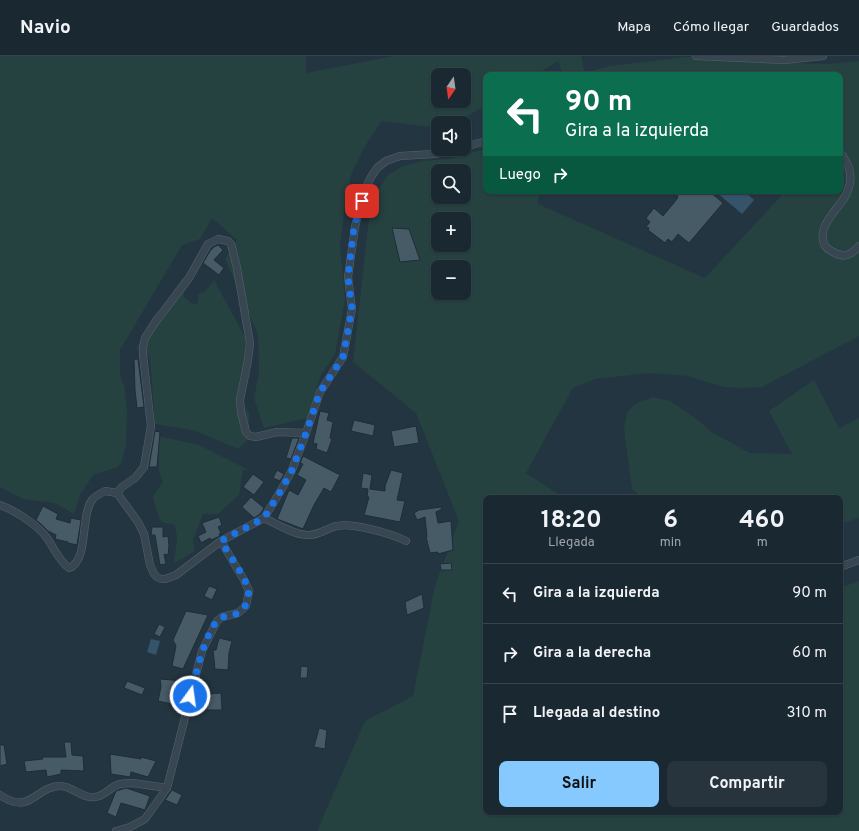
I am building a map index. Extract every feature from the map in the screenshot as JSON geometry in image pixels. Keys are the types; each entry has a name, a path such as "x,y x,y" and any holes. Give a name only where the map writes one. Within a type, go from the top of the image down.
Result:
{"street":[{"path":"696,56 784,60 823,56"},
{"path":"471,145 483,142"},
{"path":"0,505 11,509 45,536 65,565 70,568 78,562 81,553 88,510 92,500 105,491 117,493 138,522 144,534 150,565 154,574 157,577 165,579 176,575 221,541 264,518 289,476 320,392 343,357 352,309 348,277 354,227 364,192 377,168 386,161 400,156 431,154"},
{"path":"843,157 849,166 850,181 847,194 827,222 824,229 823,240 826,248 841,255 852,253 859,246"},
{"path":"117,493 122,487 135,478 144,467 151,426 143,351 145,338 189,278 208,244 215,240 222,239 231,244 245,310 250,343 240,400 241,412 246,432 250,436 256,437 277,432 306,433"},
{"path":"264,518 299,534 310,535 322,532 335,526 349,525 396,536 406,541"},
{"path":"116,831 130,828 145,819 167,788 202,651 217,621 222,617 238,613 246,606 249,591 221,541"},
{"path":"843,566 859,560"},
{"path":"0,796 8,800 24,802 42,791 60,786 67,787 78,793 96,797 106,793 116,786 127,783 167,788"}],"green space":[{"path":"0,56 306,56 306,73 394,56 581,56 585,72 562,72 558,61 541,72 483,72 483,107 468,116 431,116 431,127 382,121 365,146 351,175 345,203 340,246 345,299 335,354 321,375 307,418 264,428 254,398 259,373 258,334 225,259 237,240 212,218 200,239 182,245 120,350 120,376 124,385 127,409 126,444 122,461 118,467 93,475 80,495 74,514 55,503 23,499 0,487"},
{"path":"694,56 696,60 827,64 859,61 859,336 762,387 724,387 687,376 650,373 595,379 573,388 526,473 559,495 483,495 483,815 843,815 843,587 859,581 859,831 317,831 365,721 413,696 435,586 459,521 416,413 353,362 369,219 374,197 387,176 401,167 421,161 471,156 471,153 483,150 483,194 539,194 538,204 705,278 783,194 843,194 843,72 588,72 609,66"},
{"path":"183,277 184,297 191,303 198,304 198,294 205,292 214,280 246,339 242,405 249,412 249,439 238,449 196,431 155,424 150,357 136,349"},
{"path":"814,380 839,428 859,418 859,518 843,523 843,495 639,495 632,489 624,429 627,412 635,404 653,397 670,401 694,417 713,433 750,453 792,454 769,411"},
{"path":"158,436 199,445 249,470 243,470 239,495 218,514 203,514 193,539 195,551 174,563 177,537 175,525 161,522 153,496 163,482 159,472"}],"water":[{"path":"719,194 747,194 754,200 742,214"},
{"path":"151,639 160,641 156,655 147,652"}],"building":[{"path":"712,194 723,203 689,243 678,234 672,242 668,239 665,243 646,227 650,222 646,218 654,208 663,216 677,199 678,196 676,195"},
{"path":"392,228 409,229 420,260 400,262"},
{"path":"218,245 223,250 214,260 224,268 219,275 203,263 210,251"},
{"path":"134,359 138,359 144,407 137,408 135,390"},
{"path":"320,411 329,413 327,420 333,422 330,438 332,439 327,453 316,449 317,444 313,443"},
{"path":"354,420 375,425 373,436 351,431"},
{"path":"416,426 419,443 394,447 391,431"},
{"path":"155,431 160,432 157,467 149,467"},
{"path":"292,438 299,438 291,459 286,458"},
{"path":"303,456 340,475 331,492 324,488 303,529 277,519 289,490 298,495 306,480 297,475 303,464 300,463"},
{"path":"277,470 284,474 280,481 273,478"},
{"path":"391,470 403,473 397,500 405,501 400,522 364,515 369,497 367,497 368,489 361,488 363,473 372,475 370,489 385,491 385,486"},
{"path":"253,474 264,482 254,495 243,487"},
{"path":"251,497 264,508 260,514 254,518 242,507"},
{"path":"43,506 58,514 56,519 70,523 71,518 81,520 77,545 55,539 56,535 48,531 36,520"},
{"path":"441,507 442,509 436,512 438,523 451,521 453,550 438,554 438,552 430,553 426,537 425,517 417,520 414,513 419,510"},
{"path":"219,517 222,525 218,527 221,533 219,534 220,536 211,540 210,538 201,543 198,536 206,532 202,523"},
{"path":"152,527 163,527 163,537 168,536 168,555 164,554 166,564 160,565 155,535 151,535"},
{"path":"451,563 452,570 441,570 440,564"},
{"path":"209,586 217,589 212,600 204,596"},
{"path":"422,594 424,608 407,615 405,602"},
{"path":"186,611 208,615 183,669 172,666 176,646 173,640"},
{"path":"159,624 165,627 160,637 154,634"},
{"path":"219,638 232,641 229,653 228,670 215,669 213,650 216,650"},
{"path":"301,666 308,667 307,678 300,678"},
{"path":"160,679 184,681 184,692 181,706 158,701 161,687"},
{"path":"127,681 145,688 142,695 124,688"},
{"path":"221,693 222,710 207,710 207,694"},
{"path":"319,728 327,730 325,749 314,747"},
{"path":"64,742 71,742 72,755 83,756 84,771 61,770 61,774 47,777 46,770 26,772 24,761 43,759 42,757 66,757"},
{"path":"0,745 4,745 7,764 0,766"},
{"path":"110,754 141,759 141,757 156,761 148,777 131,772 130,777 111,774"},
{"path":"126,788 150,796 145,810 121,803 116,817 107,813 116,791"},
{"path":"172,790 182,795 177,805 165,800"}],"route":[{"path":"190,696 202,651 217,621 222,617 238,613 246,606 249,591 221,541 264,518 292,470 320,392 343,357 352,309 348,277 354,227 362,201"}]}
